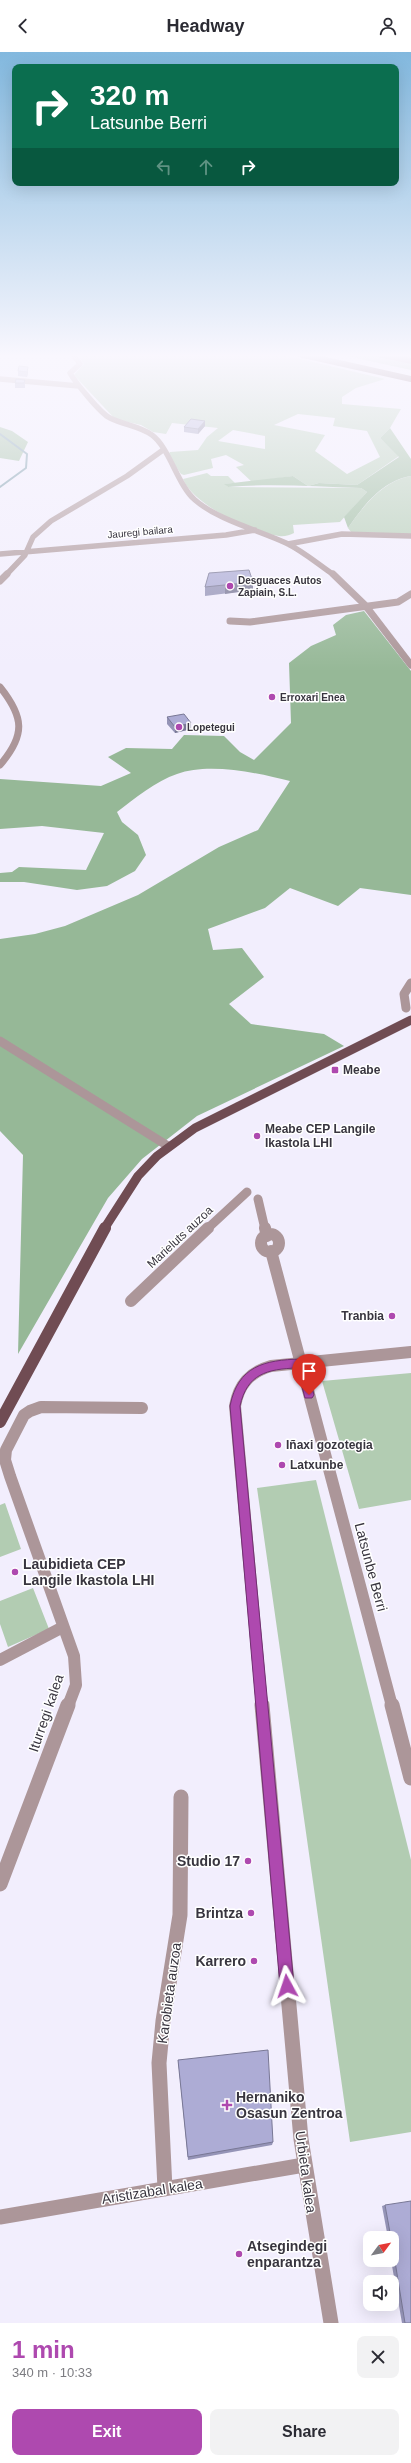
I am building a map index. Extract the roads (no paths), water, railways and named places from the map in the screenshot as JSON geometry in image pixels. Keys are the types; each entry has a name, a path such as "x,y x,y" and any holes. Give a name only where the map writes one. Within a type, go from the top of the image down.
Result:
{"main road":[{"path":"0,1422 129,1185 168,1146 195,1128 231,1108 411,1020"}],"street":[{"path":"0,581 14,568 33,538 59,515 127,476 149,460"},
{"path":"169,460 189,495 212,511 288,544 334,575 364,606 411,665"},
{"name":"Jauregi bailara","path":"0,554 226,535 255,530"},
{"path":"288,544 342,534 411,536"},
{"path":"230,621 257,621 398,602 411,594"},
{"path":"0,688 13,704 20,722 16,747 0,765"},
{"path":"406,1008 403,1000 404,991 411,983"},
{"path":"0,1041 76,1087 110,1111 168,1146"},
{"name":"Marieluts auzoa","path":"131,1301 248,1192"},
{"path":"258,1199 267,1236 262,1239 260,1246 264,1250 271,1252 301,1364"},
{"name":"Urbieta kalea","path":"331,2323 304,2165 235,1406 240,1388 250,1375 275,1364 301,1364 411,1352"},
{"name":"Latsunbe Berri","path":"301,1364 411,1778"},
{"name":"Iturregi kalea","path":"0,1884 76,1685 74,1656 5,1460 6,1450 24,1415 41,1407 142,1408"},
{"path":"0,1660 63,1627"},
{"name":"Karobieta auzoa","path":"165,2189 159,2064 163,2021 180,1915 181,1797"},
{"name":"Aristizabal kalea","path":"0,2216 304,2165"}],"waterway":[{"path":"0,487 26,468 27,460"}],"place":[{"name":"Desguaces Autos Zapiain, S.L.","path":"230,586"},
{"name":"Erroxari Enea","path":"272,697"},
{"name":"Lopetegui","path":"179,727"},
{"name":"Meabe","path":"335,1070"},
{"name":"Meabe CEP Langile Ikastola LHI","path":"257,1136"},
{"name":"Tranbia","path":"392,1316"},
{"name":"Iñaxi gozotegia","path":"278,1445"},
{"name":"Latxunbe","path":"282,1465"},
{"name":"Laubidieta CEP Langile Ikastola LHI","path":"15,1572"},
{"name":"Studio 17","path":"248,1861"},
{"name":"Brintza","path":"251,1913"},
{"name":"Karrero","path":"254,1961"},
{"name":"Hernaniko Osasun Zentroa","path":"227,2105"},
{"name":"Atsegindegi enparantza","path":"239,2254"}]}
